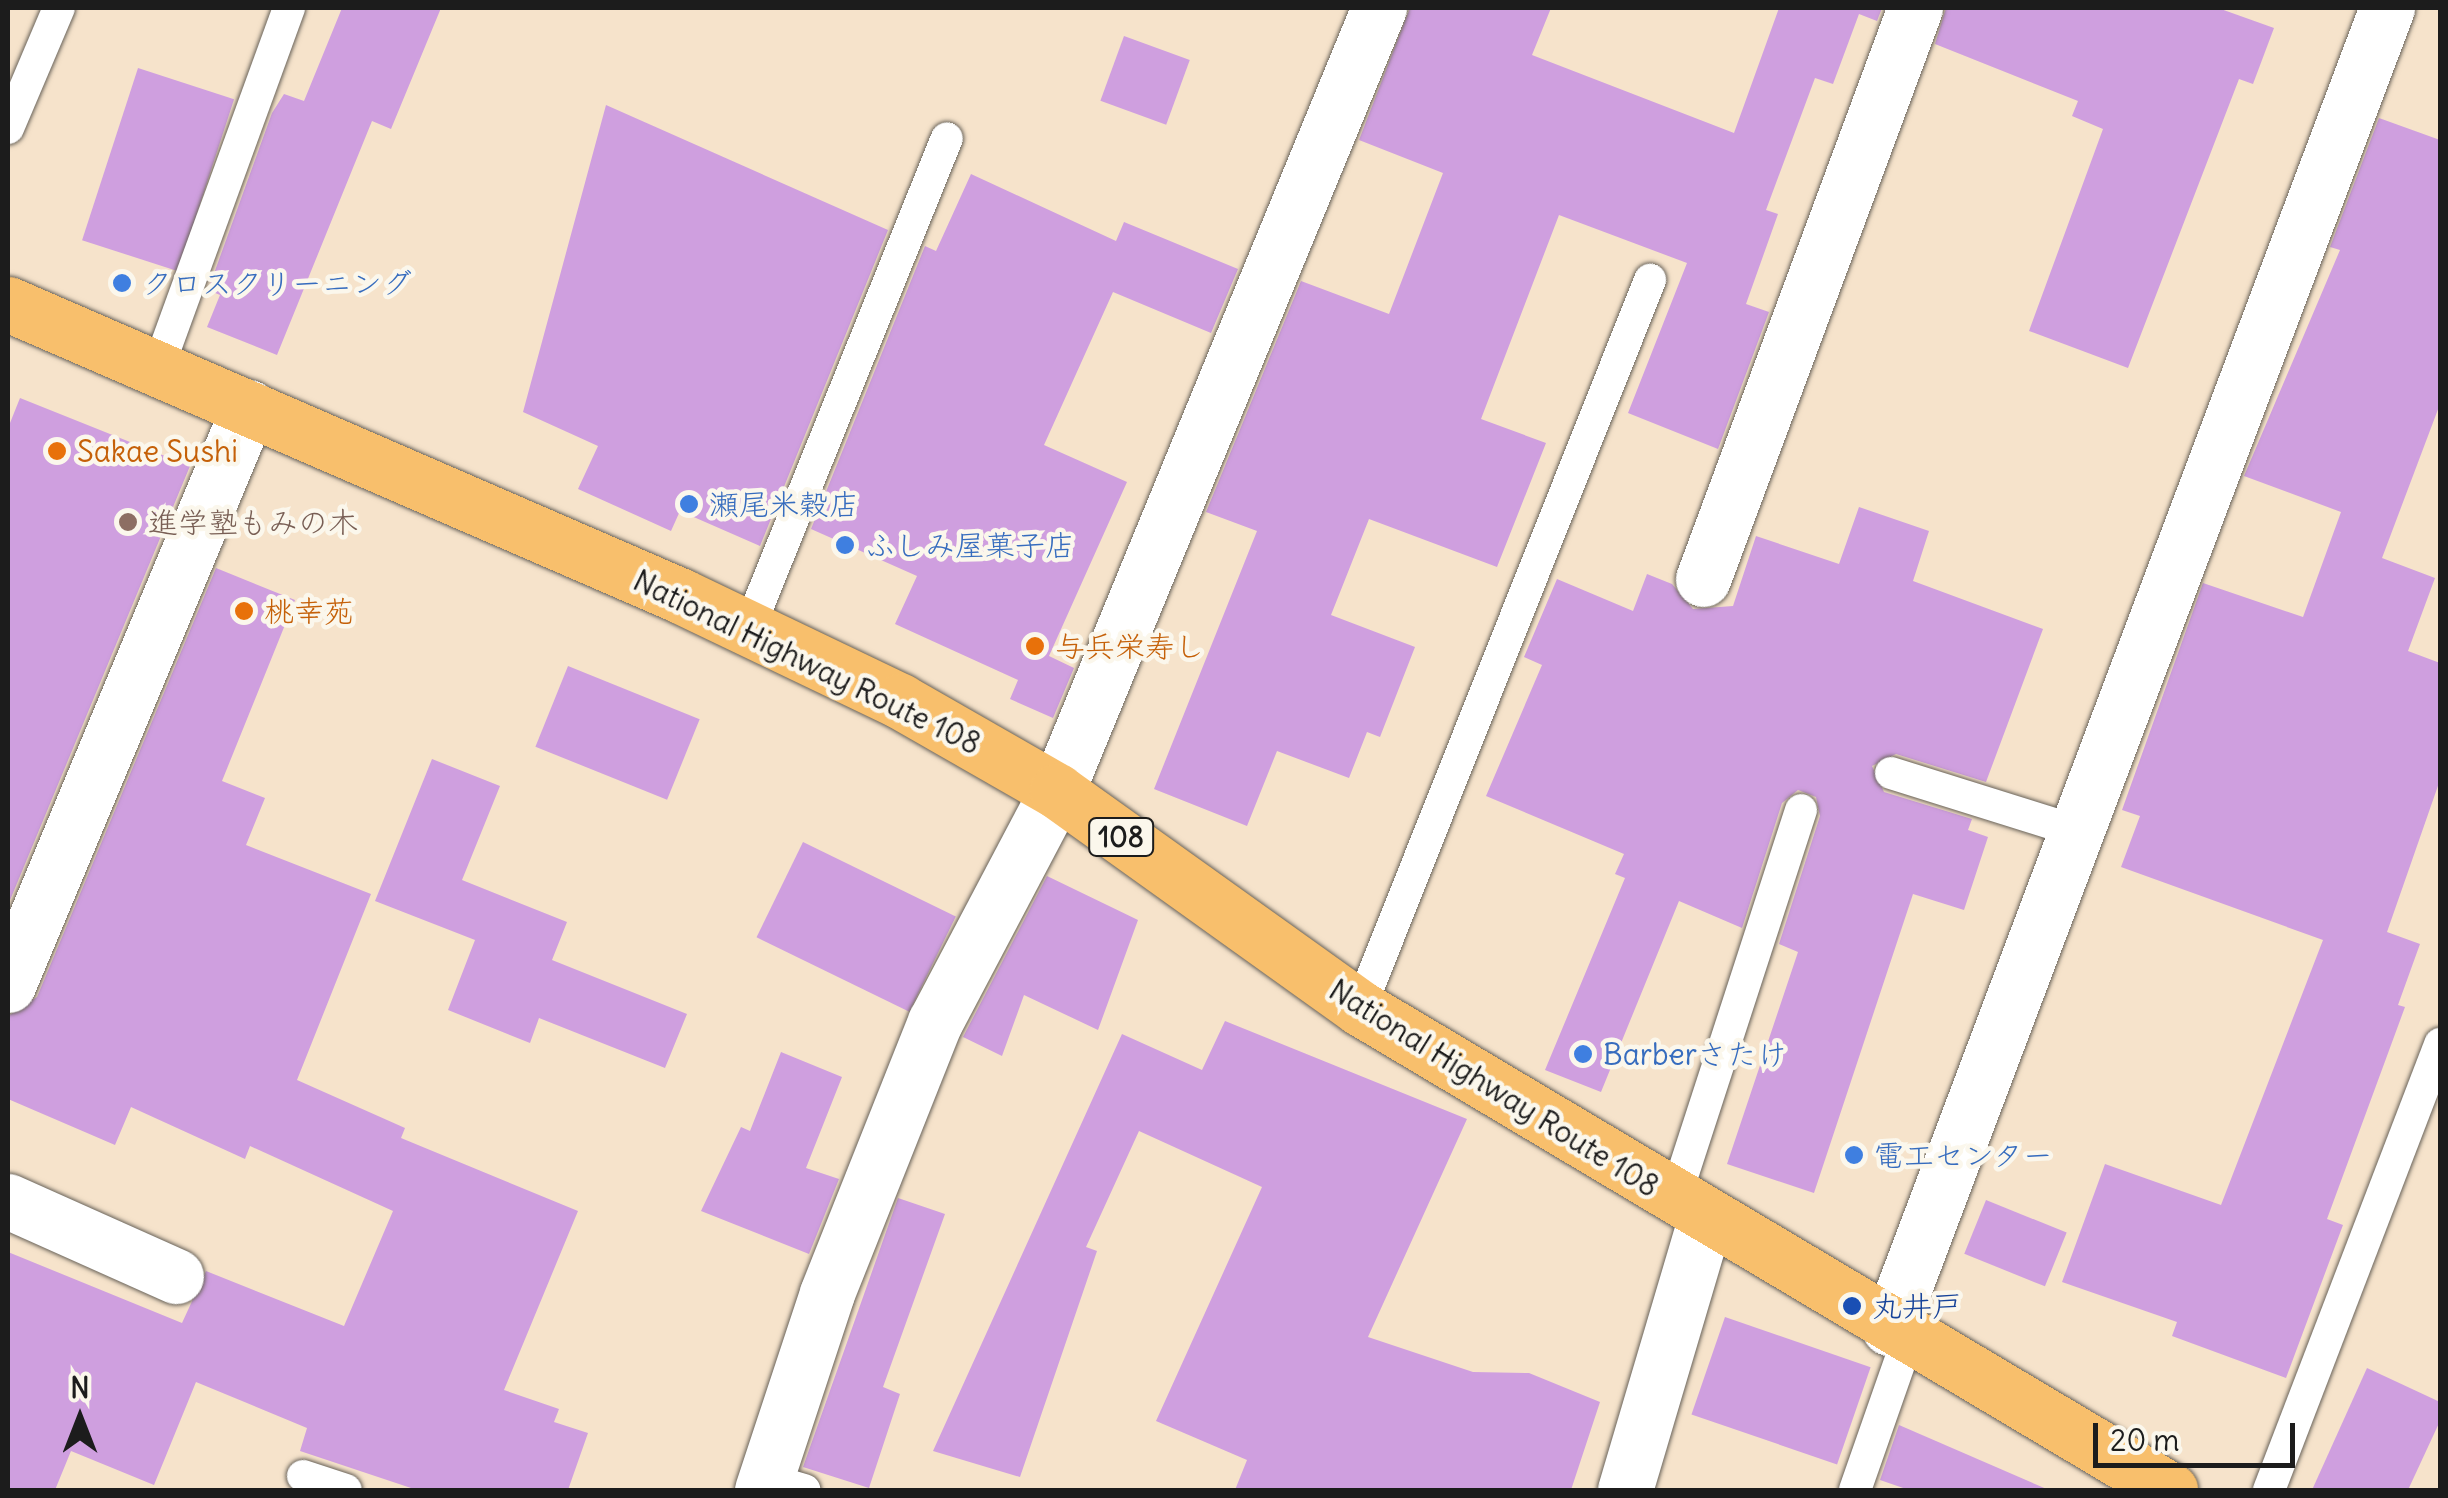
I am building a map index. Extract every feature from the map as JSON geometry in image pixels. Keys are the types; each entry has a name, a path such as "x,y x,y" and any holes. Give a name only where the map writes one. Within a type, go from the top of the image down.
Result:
{"highway":[{"name":"National Highway Route 108","path":"8,304 749,628 1057,791 1360,1008 1690,1211 2170,1490"}],"street":[{"path":"778,1487 827,1293 935,1022 1057,791 1379,8"},
{"path":"1704,579 1915,8"},
{"path":"1898,1334 2076,831 2388,8"},
{"path":"8,985 249,407"},
{"path":"8,1200 176,1276"},
{"path":"1625,1490 1690,1211"}],"lane":[{"path":"8,128 59,8"},
{"path":"158,368 289,8"},
{"path":"749,628 947,138"},
{"path":"1360,1008 1650,280"},
{"path":"1891,773 2076,831"},
{"path":"1690,1211 1801,810"},
{"path":"2269,1490 2440,1044"},
{"path":"1855,1490 1898,1334"},
{"path":"303,1476 346,1490"}],"building":[{"path":"342,8 441,8 391,129 372,121 277,355 207,327 220,295 208,290 272,113 284,94 304,101"},
{"path":"1410,8 1551,8 1532,55 1734,133 1779,8 1882,8 1877,21 1859,14 1833,84 1815,78 1766,210 1778,214 1746,304 1769,312 1718,449 1628,413 1687,263 1559,215 1481,419 1546,443 1497,567 1369,519 1331,615 1415,647 1380,737 1367,732 1349,778 1277,751 1247,826 1154,789 1257,531 1206,512 1301,281 1389,314 1443,173 1359,140"},
{"path":"1946,8 2218,8 2274,28 2253,84 2239,79 2128,368 2029,331 2103,129 2072,116 2078,101 1935,44"},
{"path":"1124,36 1190,60 1166,125 1100,101"},
{"path":"138,68 234,99 178,271 82,240"},
{"path":"606,105 888,230 760,546 680,511 671,531 578,489 598,446 523,412"},
{"path":"2379,118 2440,140 2440,404 2382,558 2435,578 2408,651 2440,663 2440,780 2387,932 2420,944 2398,1005 2405,1007 2327,1219 2343,1225 2286,1378 2172,1336 2177,1322 2062,1282 2105,1164 2221,1205 2323,940 2121,867 2140,816 2122,810 2203,583 2303,617 2341,512 2244,476 2340,250 2330,247"},
{"path":"971,174 1116,241 1124,222 1238,269 1211,333 1113,292 1044,445 1127,482 1049,656 1074,668 1053,718 1010,699 1018,680 895,624 917,576 811,529 925,246 936,251"},
{"path":"20,398 190,466 8,905 8,428"},
{"path":"1859,507 1929,531 1913,581 2043,629 1986,782 1896,754 1872,766 1884,792 1972,819 1968,830 1988,837 1964,910 1913,894 1814,1193 1727,1164 1798,952 1779,944 1820,816 1816,797 1798,790 1782,803 1742,928 1679,901 1601,1092 1545,1070 1625,878 1615,874 1624,854 1486,796 1542,665 1524,657 1557,579 1633,611 1647,574 1672,584 1693,609 1733,606 1756,536 1839,564"},
{"path":"216,568 295,600 222,781 265,798 246,845 371,894 297,1080 405,1128 401,1138 578,1211 504,1390 559,1409 554,1422 588,1433 568,1490 417,1490 300,1451 307,1428 196,1382 154,1485 71,1451 55,1490 8,1490 8,1252 182,1323 206,1271 344,1326 393,1211 250,1146 245,1159 131,1107 115,1145 8,1099 8,1016 37,997"},
{"path":"568,666 700,719 667,800 535,747"},
{"path":"432,759 500,786 462,880 567,922 552,960 687,1014 665,1068 539,1018 530,1043 448,1010 475,940 375,901"},
{"path":"803,842 956,917 909,1012 757,937"},
{"path":"1047,876 1138,920 1098,1030 1024,995 1002,1056 963,1037"},
{"path":"1225,1021 1467,1119 1368,1337 1473,1372 1529,1373 1600,1402 1571,1490 1235,1490 1247,1460 1156,1421 1262,1187 1139,1131 1086,1247 1097,1251 1020,1477 933,1451 1122,1034 1202,1070"},
{"path":"781,1052 842,1077 806,1168 839,1179 809,1254 701,1211 741,1127 750,1131"},
{"path":"898,1198 945,1214 883,1387 900,1394 869,1488 803,1467"},
{"path":"1986,1200 2067,1233 2045,1286 1964,1254"},
{"path":"1725,1317 1871,1367 1837,1465 1691,1414"},
{"path":"2367,1368 2440,1402 2440,1421 2408,1490 2312,1490"},
{"path":"1899,1425 2049,1490 1909,1490 1880,1480"}],"place":[{"name":"クロスクリーニング","path":"122,283"},
{"name":"Sakae Sushi","path":"57,451"},
{"name":"瀬尾米穀店","path":"689,504"},
{"name":"進学塾もみの木","path":"128,522"},
{"name":"ふしみ屋菓子店","path":"845,545"},
{"name":"桃幸苑","path":"244,611"},
{"name":"与兵栄寿し","path":"1035,646"},
{"name":"Barberさたけ","path":"1583,1054"},
{"name":"電工センター","path":"1854,1155"},
{"name":"丸井戸","path":"1852,1306"}]}
